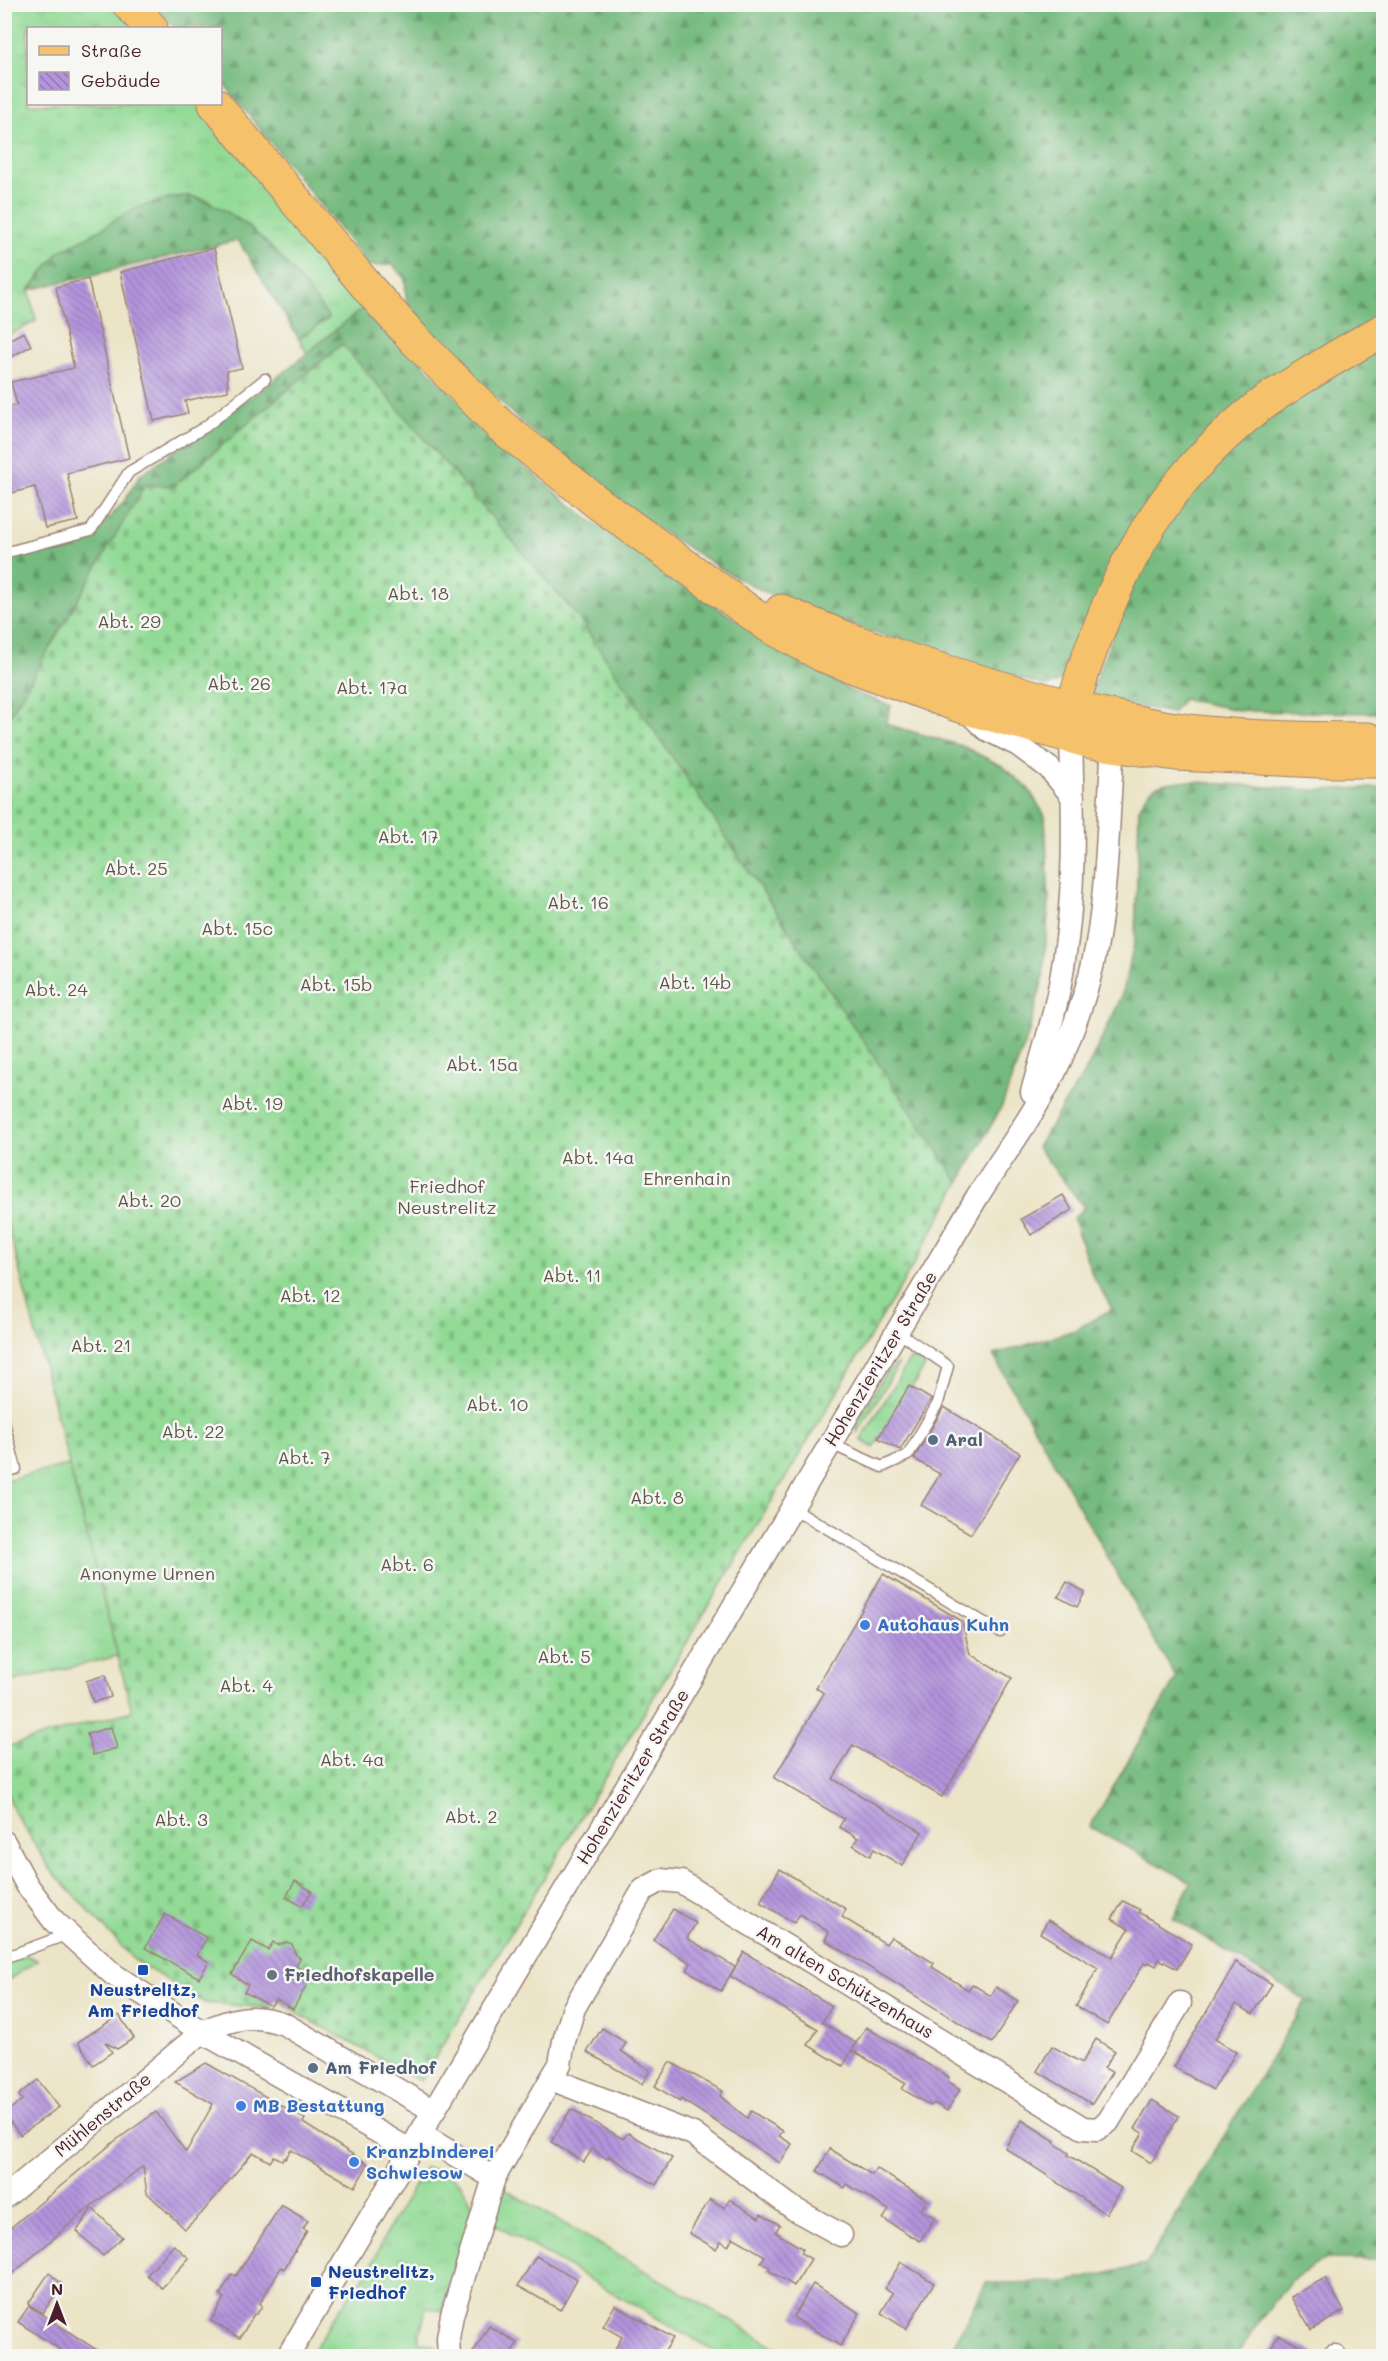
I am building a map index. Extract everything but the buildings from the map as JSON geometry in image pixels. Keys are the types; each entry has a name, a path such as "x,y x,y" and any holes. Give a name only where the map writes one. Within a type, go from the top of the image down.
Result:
{"main road":[{"path":"129,4 150,27"},
{"path":"216,105 370,290 414,339 501,426 598,503 768,625 822,655 960,705 1072,721"},
{"path":"1072,721 1079,681 1122,572 1147,528 1176,487 1213,445 1261,404 1383,330"},
{"path":"697,573 810,625 1072,721 1114,732 1176,754 1318,761 1383,761"},
{"path":"1114,732 1190,731 1253,736 1383,739"}],"street":[{"path":"960,705 986,729 1018,746 1049,768 1072,797"},
{"name":"Hohenzieritzer Straße","path":"977,1197 1031,1096 1050,1027 1065,959 1072,869 1072,721"},
{"name":"Hohenzieritzer Straße","path":"288,2356 977,1197 1044,1091 1066,1047 1096,950 1103,898 1114,732"},
{"path":"4,1842 27,1885 68,1934 129,1986 202,2032 415,2142 494,2178"},
{"name":"Am alten Schützenhaus","path":"449,2356 448,2338 452,2315 494,2178 560,2064 574,2008 643,1890 661,1880 681,1882 1083,2128 1097,2129 1108,2122 1180,2003"},
{"name":"Mühlenstraße","path":"4,2198 202,2032 222,2023 250,2017 267,2018 284,2024 434,2111"},
{"path":"552,2079 693,2134 794,2209 841,2235"}],"lane":[{"path":"4,553 91,530 129,472 205,427 264,379"},
{"path":"831,1444 882,1467 908,1455 938,1403 948,1366 898,1332"},
{"path":"4,1423 16,1469 4,1472"},
{"path":"793,1508 1000,1632"},
{"path":"4,1958 68,1934"}],"green space":[{"path":"5,5 115,5 135,27 27,27 27,105 201,105 368,304 307,353 299,339 328,318 208,200 188,196 169,198 60,251 29,290 36,321 5,337"},
{"path":"153,5 1383,5 1383,316 1208,431 1072,668 1061,680 1047,687 797,608 728,573 650,524 523,424 407,310 405,279 393,265 369,266 222,81 222,27 174,27"},
{"path":"188,196 210,203 249,227 285,262 329,318 299,339 238,240 29,290 60,251 95,233 133,209 169,198"},
{"path":"368,304 514,458 595,524 693,592 849,690 891,706 886,724 962,746 1002,766 1028,788 1045,816 1049,902 1043,978 1028,1035 1002,1106 959,1183 577,616 342,344 174,486 11,713 5,714 5,558 95,534 125,500 140,475 264,388"},
{"path":"1383,338 1383,713 1243,711 1183,699 1172,713 1094,698 1091,692 1151,538 1226,445"},
{"name":"Friedhof Neustrelitz","path":"342,344 577,616 959,1183 915,1262 421,2081 302,2016 276,1998 271,2008 205,2003 134,1960 51,1870 15,1813 5,1787 5,1747 132,1711 5,1214 5,724 145,485 174,486"},
{"path":"1182,781 1316,790 1383,787 1383,2260 1325,2259 1291,2280 1237,2356 948,2356 986,2283 1065,2282 1146,2265 1306,2000 1173,1918 1191,1882 1090,1827 1176,1678 993,1355 1075,1330 1112,1309 1092,1274 1073,1219 1084,1207 1037,1147 1088,1067 1121,998 1135,940 1139,809 1155,787"},
{"path":"910,1359 928,1361 874,1448 861,1440"},
{"path":"899,1363 857,1434 857,1422 886,1372"},
{"path":"69,1465 118,1656 5,1683 5,1480"},
{"path":"25,1955 38,1960 5,1982 5,1964"},
{"path":"425,2168 443,2173 456,2180 473,2207 442,2311 426,2308 418,2341 436,2346 437,2356 310,2356 337,2312 370,2269 388,2229"},
{"path":"503,2188 791,2356 723,2356 490,2222"}],"place":[{"name":"Aral","path":"933,1440"},
{"name":"Autohaus Kuhn","path":"865,1625"},
{"name":"Neustrelitz, Am Friedhof","path":"143,1970"},
{"name":"Friedhofskapelle","path":"272,1975"},
{"name":"Am Friedhof","path":"313,2068"},
{"name":"MB Bestattung","path":"241,2106"},
{"name":"Kranzbinderei Schwiesow","path":"354,2162"},
{"name":"Neustrelitz, Friedhof","path":"316,2282"}],"park label":[{"name":"Abt. 18","path":"418,594"},
{"name":"Abt. 29","path":"129,622"},
{"name":"Abt. 26","path":"239,684"},
{"name":"Abt. 17a","path":"372,688"},
{"name":"Abt. 17","path":"408,837"},
{"name":"Abt. 25","path":"136,869"},
{"name":"Abt. 16","path":"578,903"},
{"name":"Abt. 15c","path":"237,929"},
{"name":"Abt. 14b","path":"695,983"},
{"name":"Abt. 15b","path":"336,985"},
{"name":"Abt. 24","path":"56,990"},
{"name":"Abt. 15a","path":"482,1065"},
{"name":"Abt. 19","path":"252,1104"},
{"name":"Abt. 14a","path":"598,1158"},
{"name":"Ehrenhain","path":"687,1179"},
{"name":"Abt. 20","path":"149,1201"},
{"name":"Abt. 11","path":"572,1276"},
{"name":"Abt. 12","path":"310,1296"},
{"name":"Abt. 21","path":"101,1346"},
{"name":"Abt. 10","path":"497,1405"},
{"name":"Abt. 22","path":"193,1432"},
{"name":"Abt. 7","path":"304,1458"},
{"name":"Abt. 8","path":"657,1498"},
{"name":"Abt. 6","path":"407,1565"},
{"name":"Anonyme Urnen","path":"147,1574"},
{"name":"Abt. 5","path":"564,1657"},
{"name":"Abt. 4","path":"246,1686"},
{"name":"Abt. 4a","path":"352,1760"},
{"name":"Abt. 2","path":"471,1817"},
{"name":"Abt. 3","path":"181,1820"}]}
